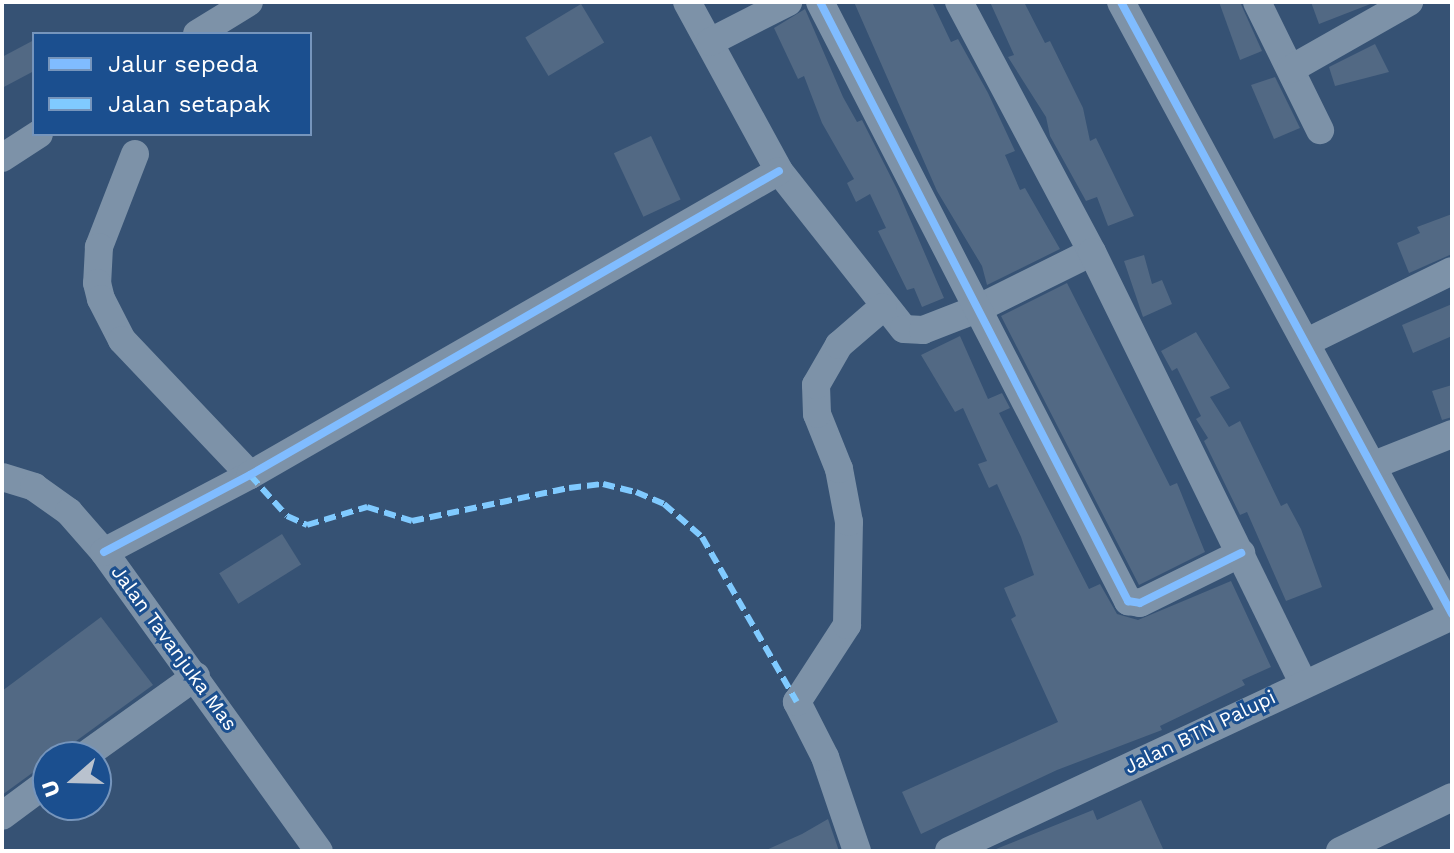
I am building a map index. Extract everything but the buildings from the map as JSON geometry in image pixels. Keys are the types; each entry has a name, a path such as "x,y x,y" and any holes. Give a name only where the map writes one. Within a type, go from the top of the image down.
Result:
{"street":[{"path":"200,32 249,2"},
{"path":"687,2 779,171 883,307 904,329 923,330 977,309 1092,252"},
{"path":"710,42 788,2"},
{"path":"820,2 1130,604 1241,553"},
{"path":"959,2 1092,252 1303,682"},
{"path":"1121,2 1374,465 1452,615"},
{"path":"1257,2 1320,130"},
{"path":"1291,69 1409,2"},
{"path":"2,158 36,136"},
{"path":"135,154 99,247 97,283 101,299 122,340 250,475"},
{"path":"104,552 250,475 779,171"},
{"path":"1307,342 1452,271"},
{"path":"857,851 825,757 797,702 847,625 849,522 839,469 817,414 816,385 839,345 883,307"},
{"path":"1374,465 1452,434"},
{"name":"Jalan Tavanjuka Mas","path":"2,477 34,487 69,512 104,552 319,851"},
{"name":"Jalan BTN Palupi","path":"949,851 1303,682 1452,615"},
{"path":"105,741 196,676"},
{"path":"2,816 32,794"},
{"path":"1340,851 1452,797"}],"marked path":[{"path":"250,475 287,516 307,525 367,507 412,521 569,488 603,484 636,492 664,504 702,537 797,702"}],"cycle path":[{"path":"820,2 1128,601 1140,603 1241,553"},
{"path":"1121,2 1452,614"},
{"path":"104,552 250,475 779,171"}]}
